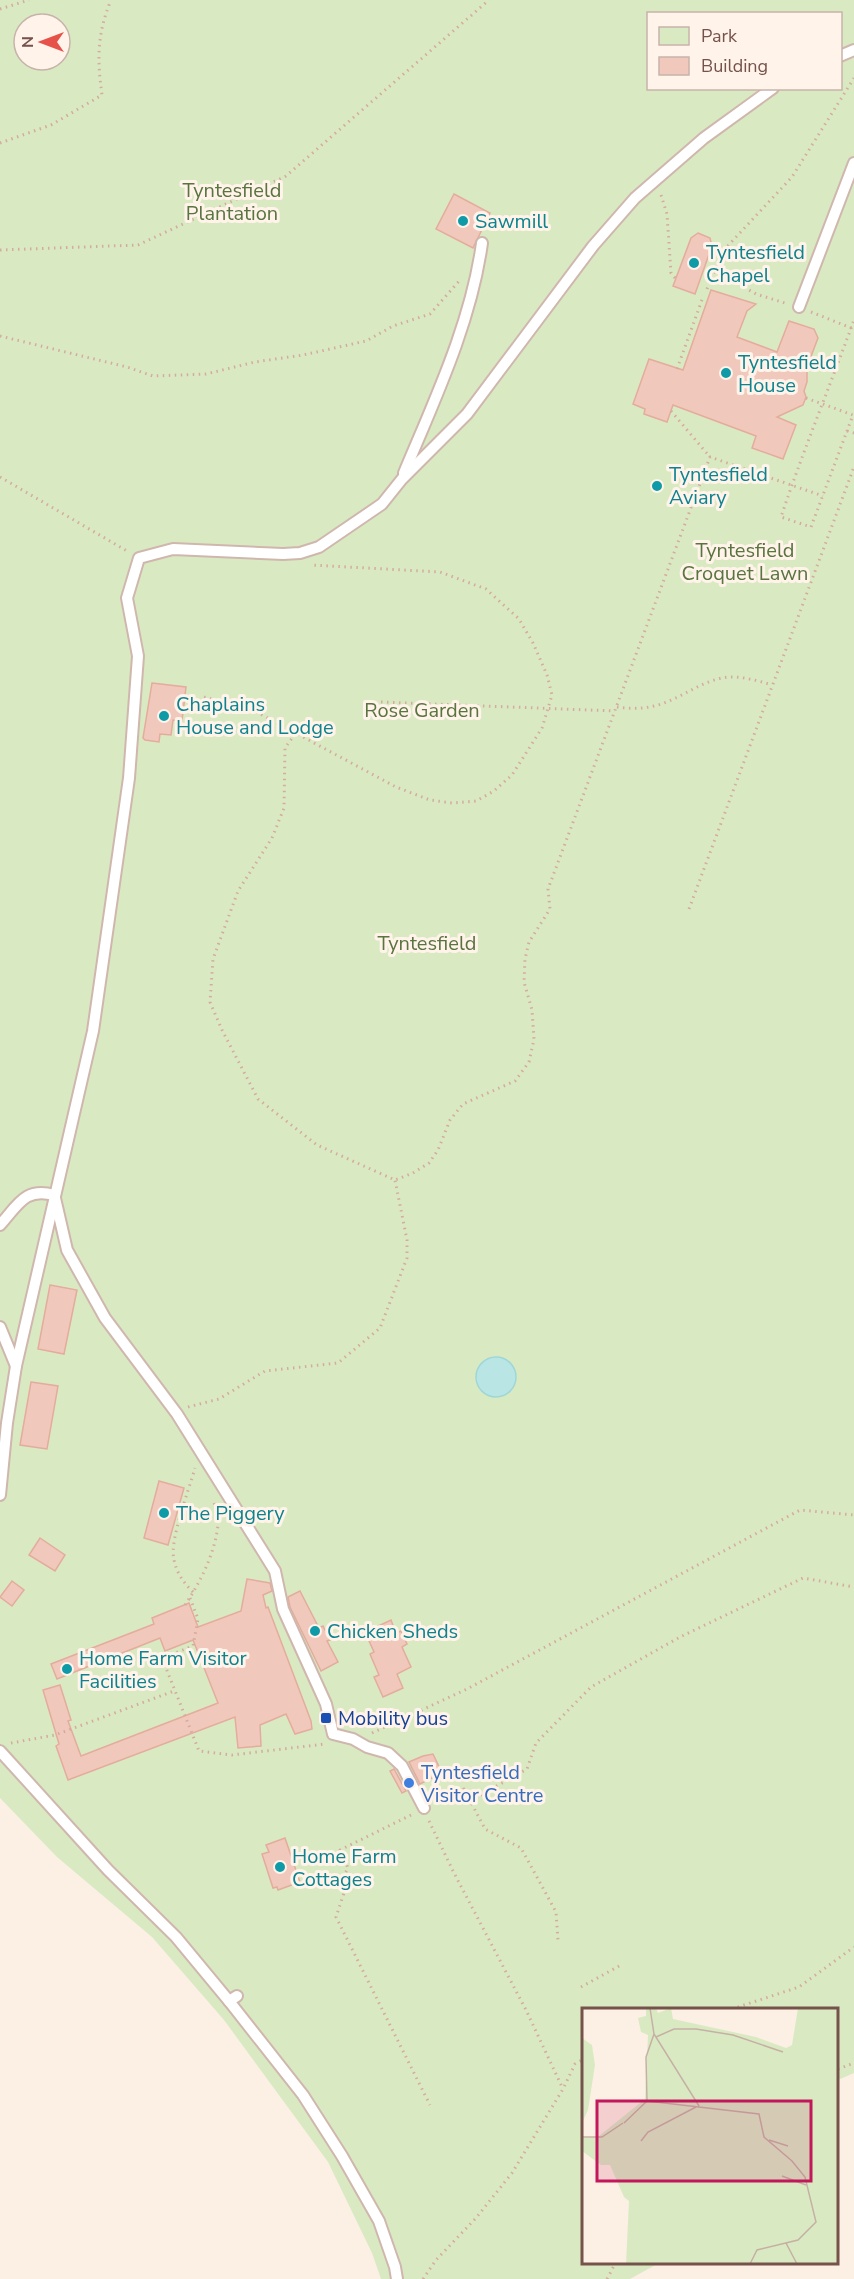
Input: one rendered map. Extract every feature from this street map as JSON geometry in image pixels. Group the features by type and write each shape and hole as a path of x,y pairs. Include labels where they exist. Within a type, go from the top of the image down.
{"lane":[{"path":"0,1495 7,1423 16,1366 93,1031 129,778 138,656 127,598 139,558 173,549 300,553 319,547 381,504 402,479 466,414 593,246 647,186 704,138 770,90"},
{"path":"799,307 854,163"},
{"path":"402,479 468,309 482,243"},
{"path":"0,1225 27,1196 41,1191 54,1195"},
{"path":"54,1195 67,1250 105,1318 177,1414 275,1571 283,1609 326,1704 333,1734 353,1739 367,1747 388,1753 402,1766 424,1808"},
{"path":"0,1327 16,1366"},
{"path":"0,1751 108,1870 176,1937 233,1999 303,2095 342,2156 379,2221 396,2267 397,2279"}],"path":[{"path":"0,9 29,0"},
{"path":"0,142 51,125 102,95 98,68 101,24 111,0"},
{"path":"0,250 138,245 286,176 489,0"},
{"path":"706,289 723,251 792,177 854,78"},
{"path":"647,186 661,194 667,214 671,273 676,279"},
{"path":"713,272 740,278 749,290 756,294 799,307 853,328"},
{"path":"0,336 127,367 153,376 206,374 366,341 393,326 430,314 463,277"},
{"path":"677,369 703,297"},
{"path":"806,398 822,404 853,413 811,527 781,517 822,404 853,328 854,320"},
{"path":"671,411 710,457 823,496"},
{"path":"847,431 854,434"},
{"path":"295,734 285,748 284,808 272,838 238,891 213,958 210,1002 258,1099 317,1145 394,1180 413,1173 429,1163 438,1150 450,1120 463,1104 515,1081 530,1062 534,1039 532,1010 524,982 525,959 529,942 550,909 548,889 710,457"},
{"path":"689,909 854,467"},
{"path":"0,477 139,558"},
{"path":"204,697 252,709 396,787 429,800 464,803 476,801 494,791 512,775 542,728 552,695 547,675 519,619 486,589 440,572 310,565"},
{"path":"381,702 630,709 658,705 707,683 731,677 772,685"},
{"path":"177,1414 183,1408 219,1399 265,1371 338,1363 380,1328 407,1258 407,1240 394,1180"},
{"path":"194,1592 183,1582 173,1559 174,1542 200,1450"},
{"path":"185,1605 194,1592 210,1555 218,1524 212,1491"},
{"path":"353,1739 364,1737 467,1689 800,1510 854,1515"},
{"path":"470,1801 527,1769 536,1743 591,1687 680,1637 803,1578 854,1587"},
{"path":"190,1598 198,1619 193,1646 162,1658 199,1751 232,1755 330,1743"},
{"path":"176,1646 178,1652"},
{"path":"11,1743 55,1735 174,1691"},
{"path":"430,2105 336,1917 344,1893 343,1877 348,1868 340,1850 464,1788 485,1829 521,1848 556,1912 558,1940"},
{"path":"424,1808 434,1834 526,2010 563,2089"},
{"path":"735,2008 799,1987 854,1947"},
{"path":"581,1986 621,1965"},
{"path":"423,2279 436,2260 476,2218 512,2173 563,2089 575,2064 582,2060"},
{"path":"839,2068 854,2063"},
{"path":"607,2279 614,2264"}],"green space":[{"name":"Tyntesfield","path":"0,0 854,0 854,2073 839,2080 839,2008 582,2008 582,2264 657,2264 630,2279 381,2279 372,2253 328,2162 224,2020 152,1937 57,1857 0,1798"}],"water":[{"path":"496,1357 504,1358 510,1363 515,1369 515,1385 510,1391 504,1396 496,1397 488,1396 482,1391 477,1385 476,1377 477,1369 482,1363 488,1358"}],"building":[{"name":"Sawmill","path":"454,194 490,213 473,248 436,229"},
{"name":"Tyntesfield Chapel","path":"698,233 710,238 712,246 695,294 673,286 691,238"},
{"name":"Tyntesfield House","path":"711,290 756,304 747,311 737,337 777,352 789,321 814,329 818,338 807,367 807,382 804,391 806,397 803,405 777,417 796,425 783,459 752,448 756,436 673,405 667,422 644,414 645,409 633,404 649,359 683,370"},
{"name":"Chaplains House and Lodge","path":"152,683 186,687 182,721 173,720 171,735 160,734 159,742 143,738"},
{"path":"50,1285 77,1290 64,1354 38,1349"},
{"path":"31,1382 58,1386 47,1449 20,1445"},
{"name":"The Piggery","path":"159,1481 184,1488 168,1545 144,1538"},
{"path":"40,1538 65,1555 55,1571 29,1555"},
{"path":"247,1579 270,1583 272,1591 263,1595 266,1608 268,1607 312,1729 295,1734 286,1714 260,1725 261,1746 238,1748 235,1717 68,1780 56,1746 59,1744 43,1690 60,1685 71,1720 68,1721 81,1756 218,1703 193,1640 165,1651 160,1638 57,1679 51,1664 154,1624 152,1618 189,1603 198,1627 241,1611"},
{"path":"12,1581 24,1590 12,1606 0,1597"},
{"name":"Chicken Sheds","path":"300,1591 319,1628 323,1626 330,1640 327,1641 338,1662 321,1671 290,1607 288,1597"},
{"path":"391,1620 396,1633 401,1631 407,1644 402,1647 411,1667 397,1674 403,1688 383,1697 374,1677 379,1675 370,1654 374,1652 365,1632"},
{"path":"433,1754 442,1773 420,1784 409,1762"},
{"path":"394,1769 406,1791 402,1793 390,1771"},
{"name":"Home Farm Cottages","path":"285,1838 300,1882 278,1890 277,1887 273,1888 262,1854 269,1852 266,1845"}],"place":[{"name":"Sawmill","path":"463,221"},
{"name":"Tyntesfield Chapel","path":"694,263"},
{"name":"Tyntesfield House","path":"726,373"},
{"name":"Tyntesfield Aviary","path":"657,486"},
{"name":"Chaplains House and Lodge","path":"164,716"},
{"name":"The Piggery","path":"164,1513"},
{"name":"Chicken Sheds","path":"315,1631"},
{"name":"Home Farm Visitor Facilities","path":"67,1669"},
{"name":"Mobility bus","path":"326,1718"},
{"name":"Tyntesfield Visitor Centre","path":"409,1783"},
{"name":"Home Farm Cottages","path":"280,1867"}],"park label":[{"name":"Tyntesfield Plantation","path":"232,202"},
{"name":"Tyntesfield Croquet Lawn","path":"745,562"},
{"name":"Rose Garden","path":"422,710"}]}
